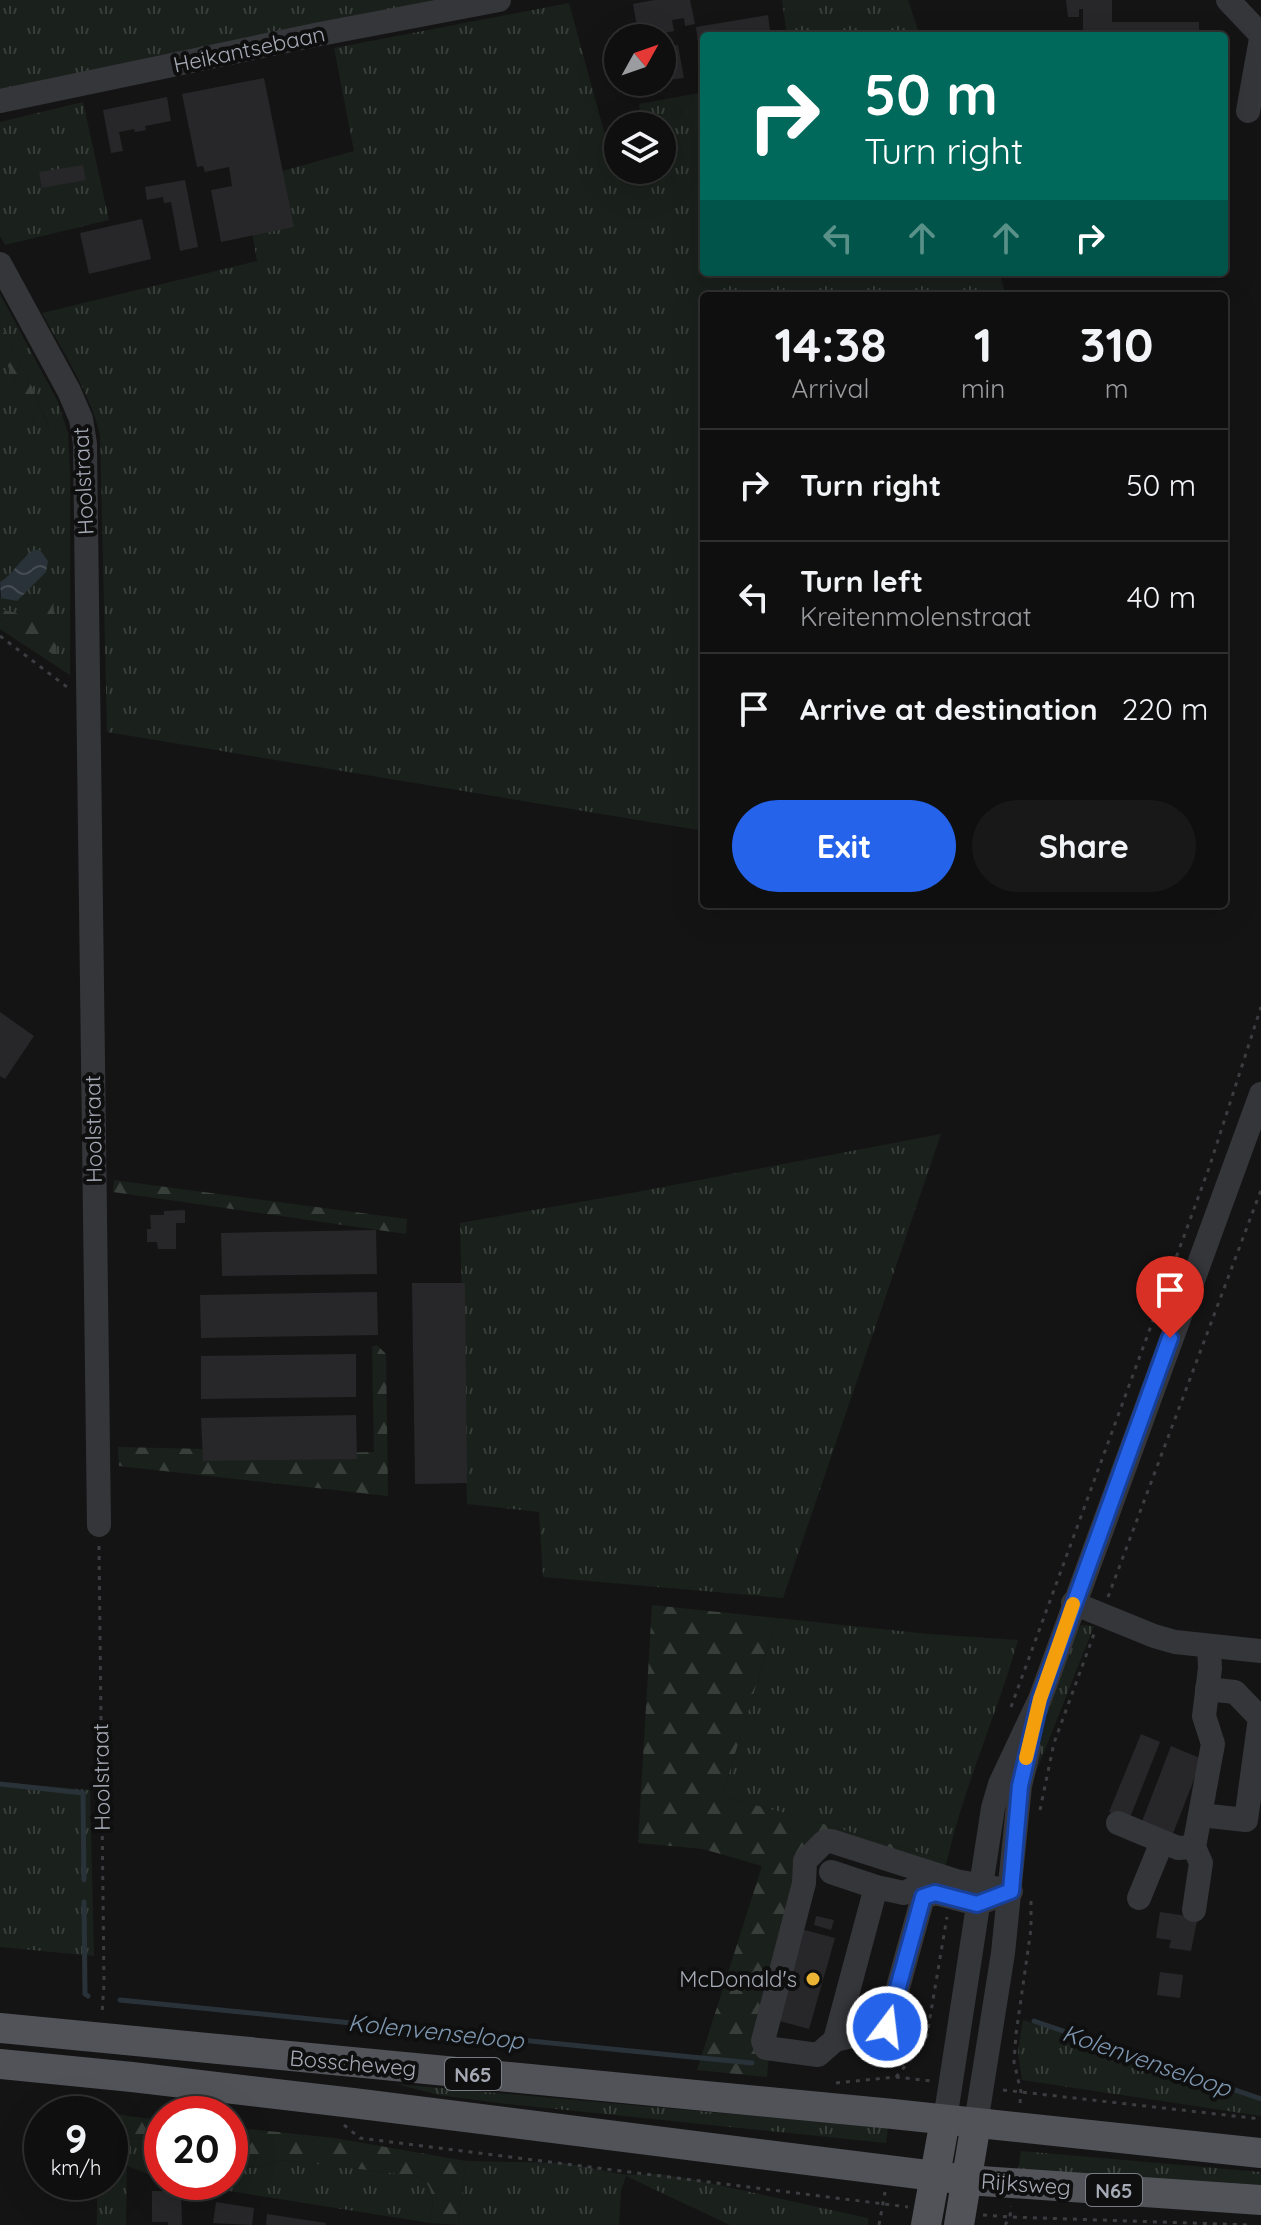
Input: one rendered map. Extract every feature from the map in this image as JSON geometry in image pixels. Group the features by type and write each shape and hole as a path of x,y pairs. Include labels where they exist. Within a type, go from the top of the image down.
{"main road":[{"name":"Bosscheweg","path":"0,2028 945,2120"},
{"name":"Bosscheweg","path":"0,2064 337,2101 934,2176"},
{"name":"N65","path":"945,2120 1261,2153"},
{"path":"926,2225 945,2120"},
{"path":"959,2225 976,2123"},
{"name":"Rijksweg","path":"934,2176 1261,2200"}],"street":[{"name":"Heikantsebaan","path":"0,101 499,0"},
{"path":"1228,0 1261,37 1248,111"},
{"name":"Hoolstraat","path":"0,264 69,391 81,419 85,444 99,1525"},
{"path":"976,2123 1011,1891 1020,1786 1040,1699 1261,1094"},
{"path":"1073,1603 1175,1642 1261,1651"},
{"path":"1194,1910 1201,1863 1194,1847 1213,1744 1204,1716 1209,1646"},
{"path":"1200,1815 1246,1820 1259,1741 1260,1718 1235,1692 1207,1689"},
{"path":"945,2120 993,1808 1000,1784 1040,1699"},
{"path":"1118,1823 1178,1848 1194,1847"},
{"path":"979,1895 956,1881 826,1841 808,1857 804,1865 804,1883 763,2041 766,2048 818,2055 835,2040 887,2027 923,1897 935,1893 979,1895 1011,1891"},
{"path":"1139,1898 1162,1842"},
{"path":"831,1872 904,1893 925,1883 956,1881"},
{"path":"835,2040 876,1887"}],"path":[{"path":"0,636 76,694 87,694"},
{"path":"1007,1718 1209,1168 1261,1007"},
{"name":"Hoolstraat","path":"99,1525 102,2014"},
{"path":"893,2114 896,2077"},
{"path":"1018,2128 1021,2092 1261,2119"},
{"path":"340,2121 360,2138 884,2205"},
{"path":"879,2225 887,2170"},
{"path":"1005,2225 1010,2217 1013,2184"},
{"name":"Rijksweg","path":"1010,2217 1249,2225"}],"green space":[{"path":"0,0 454,0 0,95"},
{"path":"782,0 908,0 919,32 786,32"},
{"path":"569,3 604,132 604,184 676,184 676,112 640,112 639,104 700,93 700,276 1000,276 1005,292 700,292 700,830 107,732 100,434 82,387 42,313 257,261 243,182 354,151 334,48"},
{"path":"83,102 109,220 5,245 0,236 0,122"},
{"path":"0,294 58,402 68,433 70,675 0,629 0,619 56,656 51,586 42,601 31,610 17,613 0,609 0,597 17,601 26,555 0,582 0,350 38,428 49,427 0,323"},
{"path":"0,323 49,428 38,428 0,350"},
{"path":"52,584 57,657 0,619 0,609 25,612 38,605"},
{"path":"941,1134 783,1598 543,1577 539,1512 467,1504 460,1223"},
{"path":"114,1180 407,1219 406,1234 113,1192"},
{"path":"377,1345 386,1354 388,1496 119,1466 118,1447 207,1449 207,1455 374,1452 372,1347"},
{"path":"652,1605 777,1618 722,1796 947,1861 944,1870 821,1837 769,2055 767,2077 697,2070 762,1866 703,1849 638,1843"},
{"path":"777,1618 1018,1640 962,1805 947,1861 722,1796"},
{"path":"1081,1625 1094,1626 1025,1800 1037,1740 1076,1631"},
{"path":"0,1782 90,1790 94,1956 0,1947"},
{"path":"1023,2020 1143,2057 1261,2099 1261,2116 1022,2080 1018,2052"},
{"path":"396,2084 888,2128 886,2143 498,2103 439,2095"},
{"path":"128,2116 144,2118 144,2139 128,2138"},
{"path":"248,2129 334,2138 466,2161 458,2225 430,2223 430,2188 416,2176 282,2160 248,2167"},
{"path":"128,2138 144,2139 144,2172 128,2166"},
{"path":"1021,2151 1261,2172 1261,2189 1018,2171"},
{"path":"282,2160 419,2177 430,2188 430,2223 248,2194 248,2167"},
{"path":"466,2161 564,2163 626,2175 658,2174 691,2179 868,2218 868,2225 730,2225 626,2176 621,2191 619,2225 458,2225"},
{"path":"97,2200 126,2200 126,2225 97,2225"}],"water":[{"path":"34,550 40,550 48,561 46,572 17,601 1,598 0,582"}],"building":[{"path":"654,0 690,0 695,24 685,26 684,18 672,20 673,24 637,24 633,4"},
{"path":"1066,0 1112,0 1112,22 1199,22 1199,32 1083,32 1083,9 1079,9 1079,17 1068,17"},
{"path":"768,15 770,30 700,32 698,42 696,27"},
{"path":"676,45 684,78 676,79"},
{"path":"264,78 294,227 221,242 211,190 232,186 229,167 205,172 203,166 197,167 182,94"},
{"path":"167,97 171,121 145,126 146,130 119,132 123,151 111,153 103,110"},
{"path":"83,165 86,180 42,188 39,172"},
{"path":"185,180 198,247 180,251 171,202 164,203 163,197 147,200 145,187"},
{"path":"142,219 151,259 89,274 80,233"},
{"path":"0,1012 34,1036 5,1079 0,1076"},
{"path":"185,1210 185,1223 176,1223 176,1249 158,1249 157,1242 147,1242 147,1229 151,1229 150,1215"},
{"path":"376,1230 377,1274 222,1276 221,1233"},
{"path":"412,1283 465,1283 467,1483 415,1484"},
{"path":"377,1292 378,1335 201,1338 200,1295"},
{"path":"356,1354 356,1397 201,1399 201,1356"},
{"path":"356,1415 357,1459 203,1461 201,1418"},
{"path":"1141,1734 1160,1742 1129,1820 1109,1812"},
{"path":"1171,1746 1202,1759 1172,1836 1141,1824"},
{"path":"1160,1912 1187,1916 1186,1920 1197,1921 1191,1951 1169,1948 1171,1940 1156,1938"},
{"path":"816,1916 834,1920 831,1930 814,1925"},
{"path":"801,1929 835,1938 809,2029 776,2020"},
{"path":"1160,1972 1183,1975 1180,1998 1157,1995"},
{"path":"152,2200 181,2200 182,2225 152,2222"},
{"path":"216,2202 254,2208 252,2225 213,2223"},
{"path":"267,2214 326,2223 326,2225 266,2225"}],"waterway":[{"name":"Kolenvenseloop","path":"0,1784 83,1793 84,1880"},
{"name":"Kolenvenseloop","path":"84,1902 85,1994 88,1996"},
{"name":"Kolenvenseloop","path":"120,2000 752,2063"},
{"name":"Kolenvenseloop","path":"1034,2021 1261,2099"}],"slow traffic":[{"path":"1026,1758 1040,1699 1073,1604"}],"place":[{"name":"McDonald's","path":"813,1979"}],"route":[{"path":"887,2027 923,1897 935,1893 977,1904 1011,1891 1020,1786 1040,1699 1170,1338"}]}
